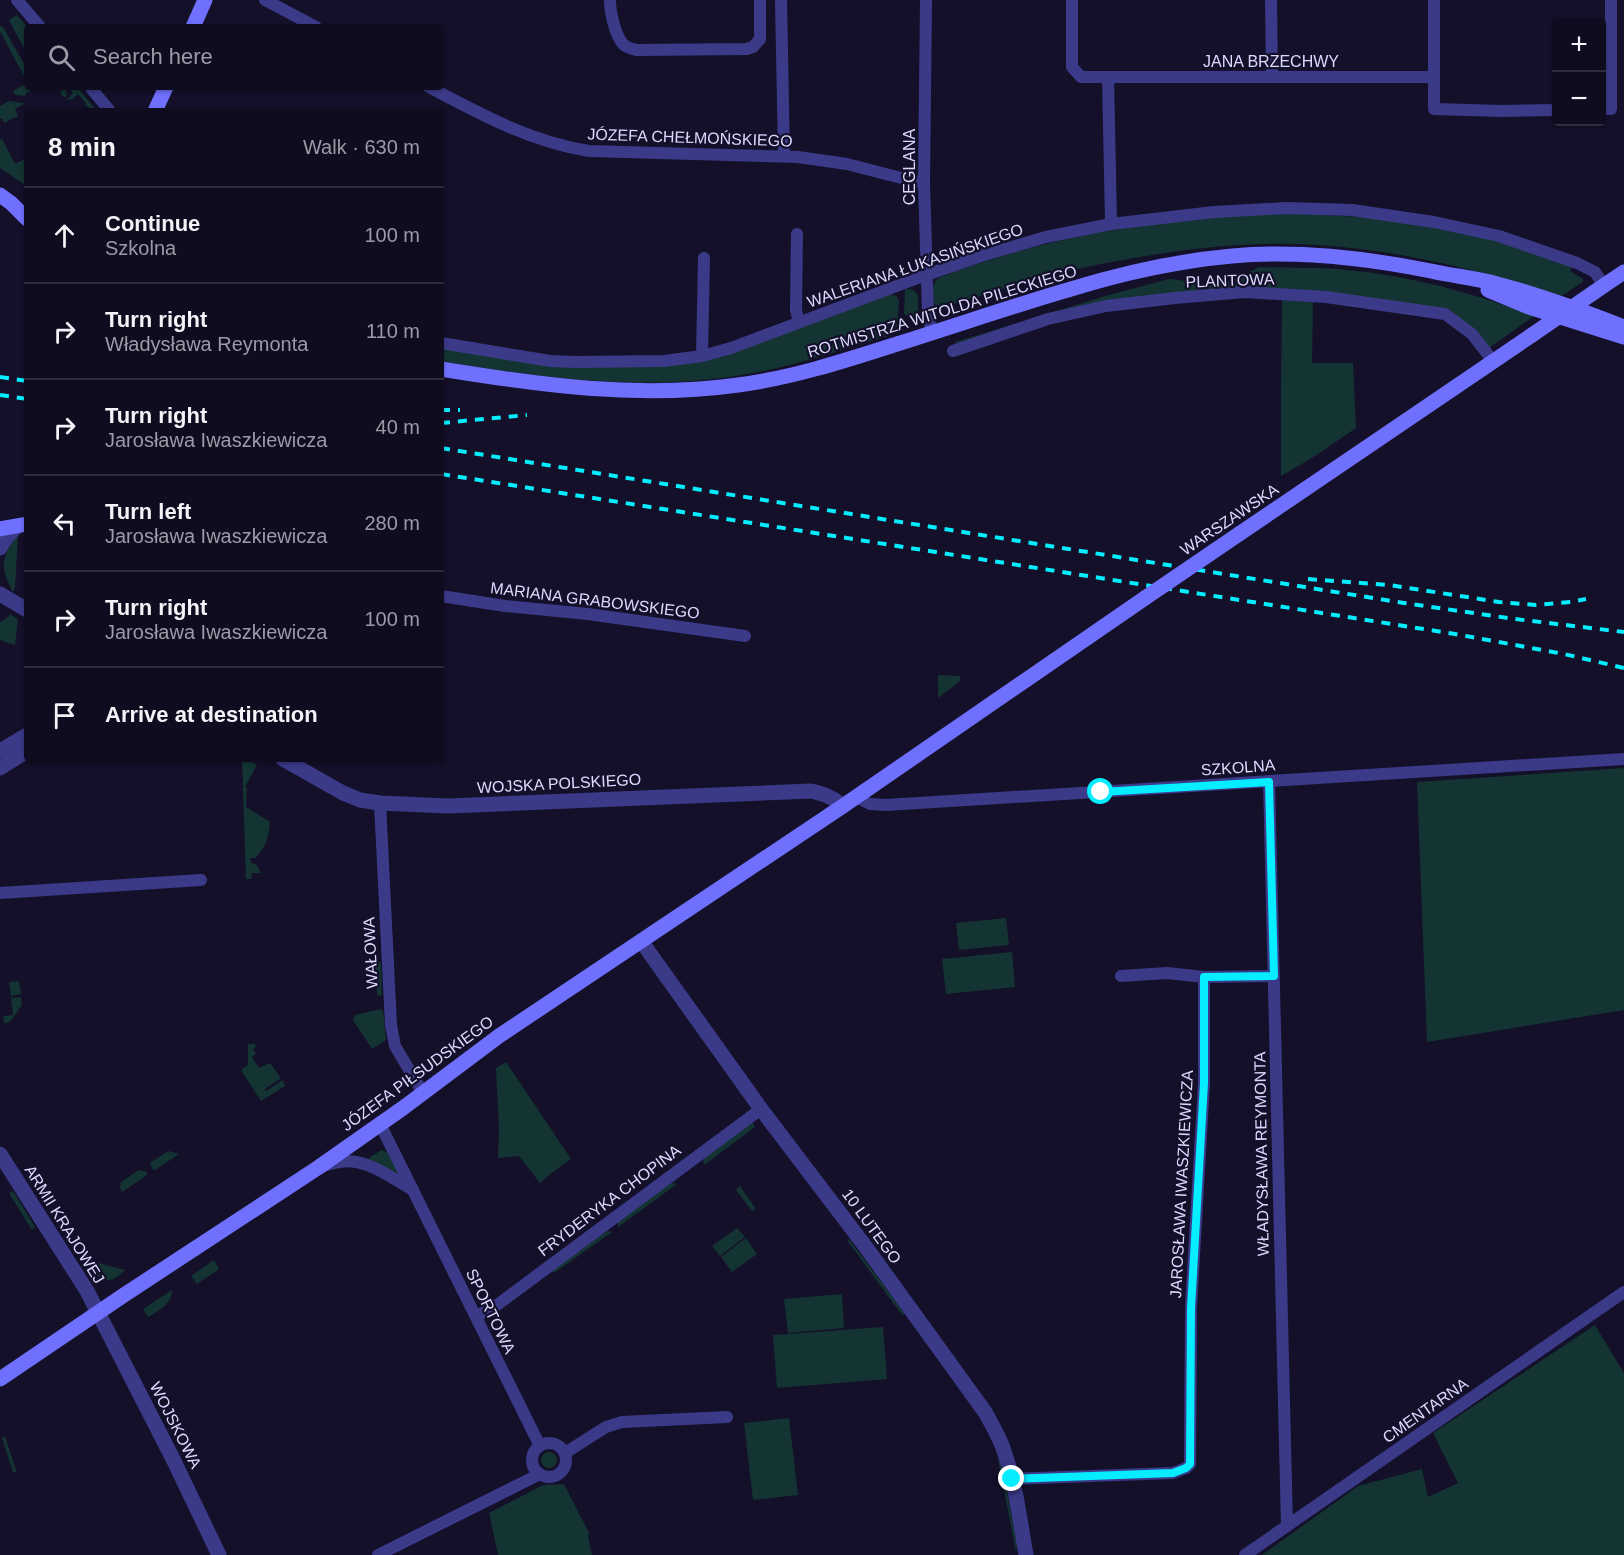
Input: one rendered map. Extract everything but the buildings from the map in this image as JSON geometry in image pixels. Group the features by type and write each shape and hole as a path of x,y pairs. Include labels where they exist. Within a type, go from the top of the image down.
{"main road":[{"path":"194,24 206,0"},
{"path":"156,108 165,90"},
{"path":"0,195 24,216"},
{"name":"ROTMISTRZA WITOLDA PILECKIEGO","path":"444,369 522,382 621,391 705,389 769,381 843,362 1108,278 1199,260 1267,255 1332,256 1386,262 1451,275 1503,286 1574,308 1624,327"},
{"name":"WARSZAWSKA","path":"856,797 1624,272"},
{"name":"ROTMISTRZA WITOLDA PILECKIEGO","path":"1451,275 1529,307 1624,337"},
{"path":"0,529 22,525"},
{"name":"JÓZEFA PIŁSUDSKIEGO","path":"0,1379 319,1167 499,1036 856,797"}],"street":[{"path":"17,0 37,24"},
{"path":"266,0 310,24"},
{"path":"610,0 610,9 621,42 628,48 637,50 747,50 760,39 760,0"},
{"path":"782,0 784,156"},
{"name":"CEGLANA","path":"926,0 924,183 928,314 932,333"},
{"name":"JANA BRZECHWY","path":"1072,0 1072,67 1081,77 1434,77"},
{"path":"1271,0 1272,77"},
{"path":"1434,0 1434,109 1552,110"},
{"path":"1606,109 1611,0"},
{"path":"1610,33 1624,34"},
{"path":"1108,77 1111,224"},
{"path":"92,90 108,108"},
{"name":"JÓZEFA CHEŁMOŃSKIEGO","path":"435,90 478,113 537,138 568,148 588,151 820,159 924,183"},
{"name":"WALERIANA ŁUKASIŃSKIEGO","path":"444,343 563,362 664,361 702,356 731,348 926,275 1046,237 1111,224 1214,212 1286,208 1352,210 1434,222 1499,236 1577,263 1595,272 1599,290"},
{"path":"796,234 796,310 799,322"},
{"path":"702,356 704,258"},
{"name":"PLANTOWA","path":"953,351 1048,319 1106,306 1245,292 1326,297 1445,315 1472,334 1493,361"},
{"path":"0,548 6,538 22,525"},
{"path":"0,582 4,597 24,608"},
{"name":"MARIANA GRABOWSKIEGO","path":"444,596 745,636"},
{"path":"0,751 23,745"},
{"path":"0,768 23,745"},
{"name":"SZKOLNA","path":"856,797 870,804 886,806 1624,759"},
{"name":"WOJSKA POLSKIEGO","path":"288,762 343,793 360,800 380,803 448,806 811,791 825,794 843,806"},
{"name":"WŁADYSŁAWA REYMONTA","path":"1269,782 1287,1526"},
{"name":"WAŁOWA","path":"380,803 390,1025 395,1046 423,1093"},
{"path":"0,893 201,880"},
{"name":"10 LUTEGO","path":"641,941 761,1109 865,1246 985,1412 1005,1452 1026,1555"},
{"path":"1121,976 1167,973 1204,977 1274,976"},
{"name":"JAROSŁAWA IWASZKIEWICZA","path":"1012,1479 1173,1473 1190,1464 1191,1308 1204,1083 1204,977"},
{"name":"FRYDERYKA CHOPINA","path":"476,1316 493,1308 761,1109"},
{"name":"SPORTOWA","path":"380,1124 540,1446"},
{"name":"ARMII KRAJOWEJ","path":"2,1161 87,1291 98,1313"},
{"path":"319,1167 337,1162 357,1162 372,1167 413,1190"},
{"name":"CMENTARNA","path":"1245,1555 1624,1292"},
{"name":"WOJSKOWA","path":"98,1313 219,1555"},
{"path":"565,1453 606,1427 622,1422 727,1417"},
{"path":"554,1443 565,1453 566,1463 560,1473 548,1477 536,1470 532,1460 533,1454 544,1444 554,1443"},
{"path":"378,1555 540,1474"}],"green space":[{"path":"17,15 24,24 24,48 9,20"},
{"path":"0,26 3,27 24,64 24,76 0,31"},
{"path":"24,85 24,90 31,90 25,94 26,96 15,95 13,91"},
{"path":"67,90 65,98 61,94 61,91"},
{"path":"71,90 80,90 94,108 89,108 78,94 67,100 73,93"},
{"path":"9,101 24,104 15,109 18,116 4,123 2,118 0,119 0,106"},
{"path":"2,139 15,164 24,160 24,184 0,168 0,140"},
{"path":"1288,213 1396,219 1496,240 1572,267 1570,271 1583,279 1583,282 1561,296 1471,270 1410,257 1317,245 1261,244 1178,251 1096,265 938,308 932,293 938,278 980,263 1066,239 1199,218"},
{"path":"1259,267 1336,269 1395,276 1465,293 1534,316 1489,348 1453,315 1296,291 1159,295 956,344 955,342 1169,279 1221,283 1236,279"},
{"path":"905,289 914,291 918,297 918,314 909,317 904,314"},
{"path":"892,293 899,301 897,327 890,332 891,335 798,363 760,372 703,380 627,383 516,373 444,361 444,348 680,364"},
{"path":"1282,300 1313,302 1312,363 1353,363 1356,428 1281,476 1281,389"},
{"path":"18,535 13,592 6,576 4,563 8,550"},
{"path":"10,614 18,619 15,645 0,640 0,622"},
{"path":"938,675 960,676 960,681 938,698"},
{"path":"242,762 252,762 257,765 245,787 247,788 246,807 270,822 264,846 255,858 250,858 251,863 258,867 261,873 252,873 251,879 246,879"},
{"path":"1624,768 1624,1010 1427,1042 1417,782"},
{"path":"1006,918 1009,945 959,950 956,923"},
{"path":"1012,952 1015,987 946,994 942,959"},
{"path":"374,962 381,963 382,995 378,996"},
{"path":"19,981 21,994 11,996 9,982"},
{"path":"21,997 22,1005 10,1022 4,1023 3,1016 13,1015 11,998"},
{"path":"381,1009 386,1040 372,1049 353,1020 355,1015"},
{"path":"253,1042 256,1046 253,1049 256,1054 252,1057 259,1068 270,1063 281,1078 265,1089 266,1091 283,1080 285,1086 261,1101 241,1070 248,1065 248,1044 253,1044"},
{"path":"506,1062 571,1159 540,1183 519,1156 498,1158 496,1068"},
{"path":"752,1122 755,1127 704,1165 705,1157"},
{"path":"382,1150 387,1151 398,1174 369,1161 370,1157"},
{"path":"168,1151 179,1154 153,1170 150,1163"},
{"path":"139,1170 147,1172 147,1175 122,1192 121,1182"},
{"path":"670,1182 677,1184 618,1227 618,1221"},
{"path":"740,1186 756,1209 752,1211 736,1190"},
{"path":"13,1191 35,1227 32,1230 9,1193"},
{"path":"737,1228 745,1237 720,1256 712,1246"},
{"path":"607,1231 612,1232 554,1273 552,1271"},
{"path":"746,1238 757,1254 732,1272 721,1257"},
{"path":"849,1239 905,1314 902,1315 847,1240"},
{"path":"214,1260 219,1269 197,1284 191,1276"},
{"path":"87,1261 125,1270 113,1279 104,1280 95,1273"},
{"path":"172,1290 170,1300 148,1317 143,1309"},
{"path":"842,1294 844,1328 788,1333 784,1299"},
{"path":"1595,1325 1624,1373 1624,1555 1262,1555 1358,1486 1422,1469 1428,1497 1458,1483 1433,1433"},
{"path":"883,1327 887,1379 777,1388 773,1335"},
{"path":"789,1418 798,1495 753,1500 744,1423"},
{"path":"5,1436 17,1473 13,1472 2,1438"},
{"path":"549,1452 555,1454 557,1460 555,1466 549,1468 543,1466 541,1460 543,1454"},
{"path":"998,1460 1002,1465 1017,1545 1016,1551"},
{"path":"564,1484 590,1535 588,1535 592,1555 498,1555 489,1513 543,1485"}],"railway":[{"path":"0,377 24,381"},
{"path":"0,395 24,399"},
{"path":"444,410 460,410"},
{"path":"444,423 527,415"},
{"path":"444,448 1404,603 1624,632"},
{"path":"444,474 1455,634 1564,654 1624,668"},
{"path":"1308,579 1389,585 1499,602 1536,605 1586,599"}],"route":[{"path":"1012,1479 1173,1473 1190,1464 1191,1308 1204,1083 1204,977 1274,976 1269,782 1101,792"}]}
